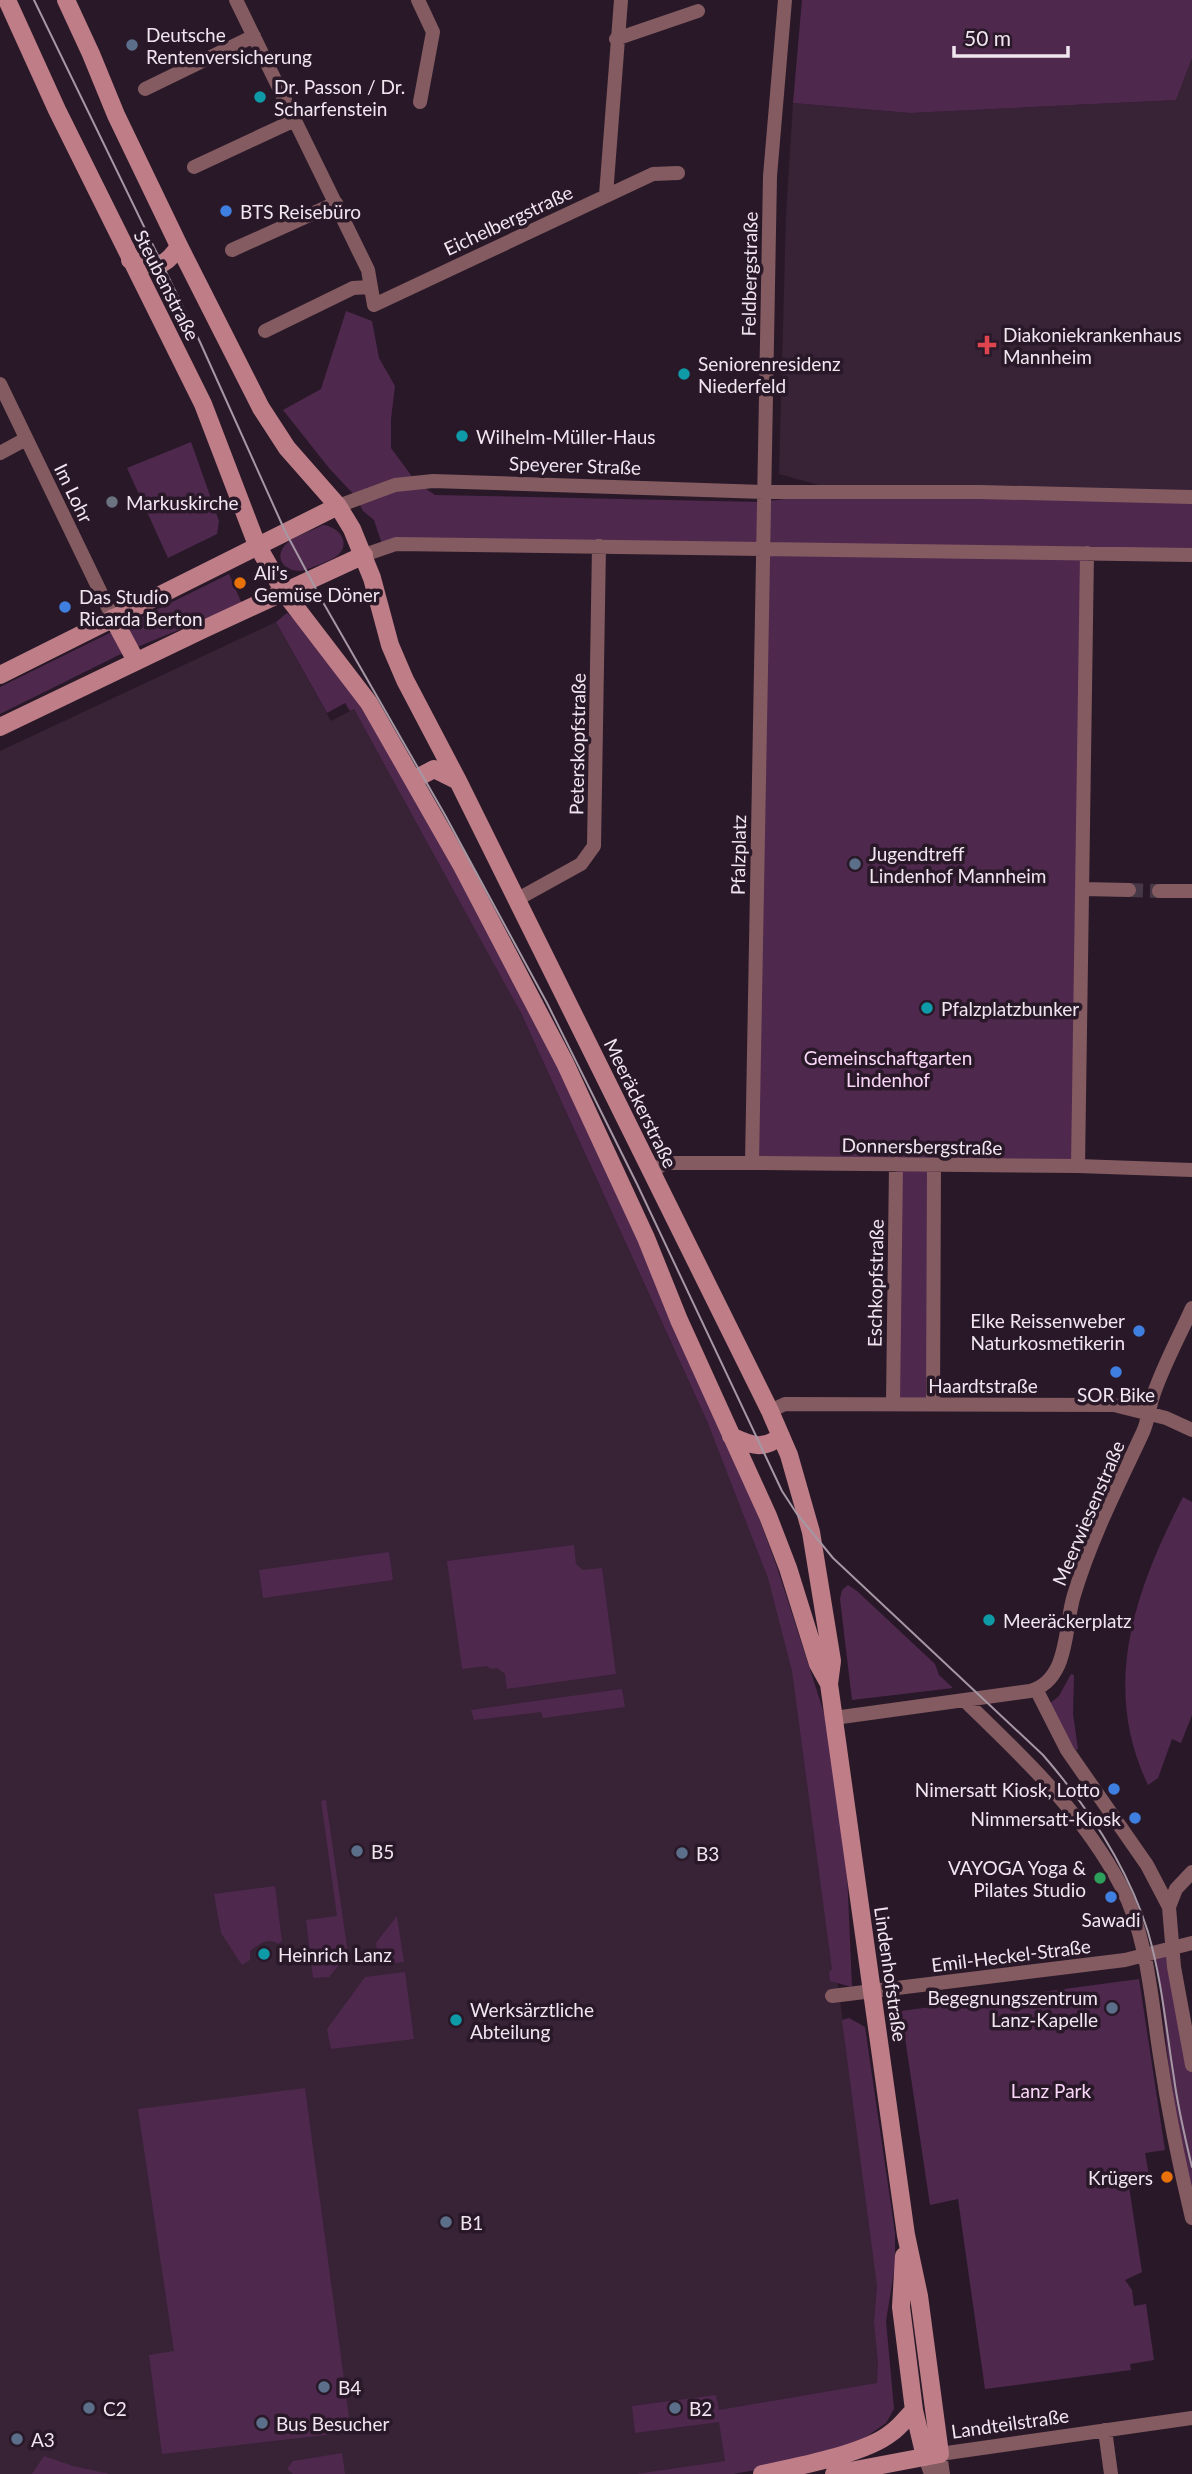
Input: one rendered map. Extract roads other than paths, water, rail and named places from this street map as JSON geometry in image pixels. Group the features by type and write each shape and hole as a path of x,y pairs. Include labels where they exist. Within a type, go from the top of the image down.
{"street":[{"name":"Steubenstraße","path":"7,0 57,110 203,404 257,545 284,592"},
{"name":"Steubenstraße","path":"66,0 116,115 231,353 274,431 338,506 364,555"},
{"path":"236,0 368,270 370,287 353,288 265,331"},
{"path":"418,0 433,32 420,102"},
{"path":"606,195 621,0"},
{"name":"Feldbergstraße","path":"763,548 770,176 785,0"},
{"path":"617,39 698,11"},
{"path":"145,89 254,36"},
{"path":"194,167 295,120"},
{"name":"Eichelbergstraße","path":"370,287 374,305 653,174 678,173"},
{"path":"232,250 336,203"},
{"path":"130,260 152,266 162,265 172,257 179,246"},
{"name":"Im Lohr","path":"0,384 113,618"},
{"path":"0,453 26,439"},
{"name":"Speyerer Straße","path":"0,675 338,506 395,485 433,481 764,492 980,492 1192,497"},
{"path":"0,727 364,555 396,544 1192,555"},
{"name":"Peterskopfstraße","path":"516,900 581,864 594,846 599,546"},
{"name":"Pfalzplatz","path":"752,1163 763,548"},
{"path":"1078,1166 1087,553"},
{"name":"Meeräckerstraße","path":"364,555 397,662 652,1170 781,1436 796,1478 813,1542 832,1661 829,1684 834,1718"},
{"name":"Meeräckerstraße","path":"284,592 369,703 494,925 560,1052 646,1238 679,1320 773,1529 818,1664 829,1684"},
{"path":"113,618 136,661"},
{"path":"413,780 434,769 458,781"},
{"path":"1083,889 1129,890"},
{"path":"1159,891 1192,891"},
{"name":"Donnersbergstraße","path":"652,1170 667,1163 1078,1166 1192,1170"},
{"name":"Eschkopfstraße","path":"893,1403 896,1164"},
{"path":"933,1404 934,1165"},
{"name":"Meerwiesenstraße","path":"1037,1689 1053,1674 1062,1658 1070,1608 1087,1554 1144,1428 1153,1395 1192,1308"},
{"name":"Haardtstraße","path":"770,1411 785,1405 893,1403 1114,1405 1166,1418 1192,1430"},
{"path":"732,1436 761,1447 781,1436"},
{"path":"834,1718 1037,1689 1067,1750 1147,1865 1169,1907 1174,1967 1192,2065"},
{"path":"964,1700 1032,1767 1095,1843 1122,1888 1135,1920 1144,1956 1169,2113 1192,2218"},
{"name":"Lindenhofstraße","path":"834,1718 906,2235 919,2296 932,2462"},
{"path":"1169,1907 1176,1889 1192,1872"},
{"name":"Emil-Heckel-Straße","path":"832,1996 1144,1956 1192,1943"},
{"name":"Lindenhofstraße","path":"906,2235 901,2307 914,2410 932,2462 943,2474"},
{"path":"762,2474 804,2465 879,2441 892,2433 914,2410"},
{"name":"Landteilstraße","path":"834,2474 932,2462 1105,2430 1192,2418"},
{"path":"1105,2430 1111,2474"}],"tunnel":[{"path":"1129,890 1159,891"}],"tram line":[{"path":"34,0 200,342 285,531 547,1003 637,1184 782,1491 833,1558 1043,1755 1090,1816 1117,1860 1139,1907 1153,1950 1192,2167"}],"place":[{"name":"Deutsche Rentenversicherung","path":"132,45"},
{"name":"Dr. Passon / Dr. Scharfenstein","path":"260,97"},
{"name":"BTS Reisebüro","path":"226,211"},
{"name":"Diakoniekrankenhaus Mannheim","path":"987,345"},
{"name":"Seniorenresidenz Niederfeld","path":"684,374"},
{"name":"Wilhelm-Müller-Haus","path":"462,436"},
{"name":"Markuskirche","path":"112,502"},
{"name":"Ali's Gemüse Döner","path":"240,583"},
{"name":"Das Studio Ricarda Berton","path":"65,607"},
{"name":"Jugendtreff Lindenhof Mannheim","path":"855,864"},
{"name":"Pfalzplatzbunker","path":"927,1008"},
{"name":"Elke Reissenweber Naturkosmetikerin","path":"1139,1331"},
{"name":"SOR Bike","path":"1116,1372"},
{"name":"Meeräckerplatz","path":"989,1620"},
{"name":"Nimersatt Kiosk, Lotto","path":"1114,1789"},
{"name":"Nimmersatt-Kiosk","path":"1135,1818"},
{"name":"B5","path":"357,1851"},
{"name":"B3","path":"682,1853"},
{"name":"VAYOGA Yoga & Pilates Studio","path":"1100,1878"},
{"name":"Sawadi","path":"1111,1897"},
{"name":"Heinrich Lanz","path":"264,1954"},
{"name":"Begegnungszentrum Lanz-Kapelle","path":"1112,2008"},
{"name":"Werksärztliche Abteilung","path":"456,2020"},
{"name":"Krügers","path":"1167,2177"},
{"name":"B1","path":"446,2222"},
{"name":"B4","path":"324,2387"},
{"name":"C2","path":"89,2408"},
{"name":"B2","path":"675,2408"},
{"name":"Bus Besucher","path":"262,2423"},
{"name":"A3","path":"17,2439"}],"park label":[{"name":"Gemeinschaftgarten Lindenhof","path":"888,1068"},
{"name":"Lanz Park","path":"1051,2090"}]}
